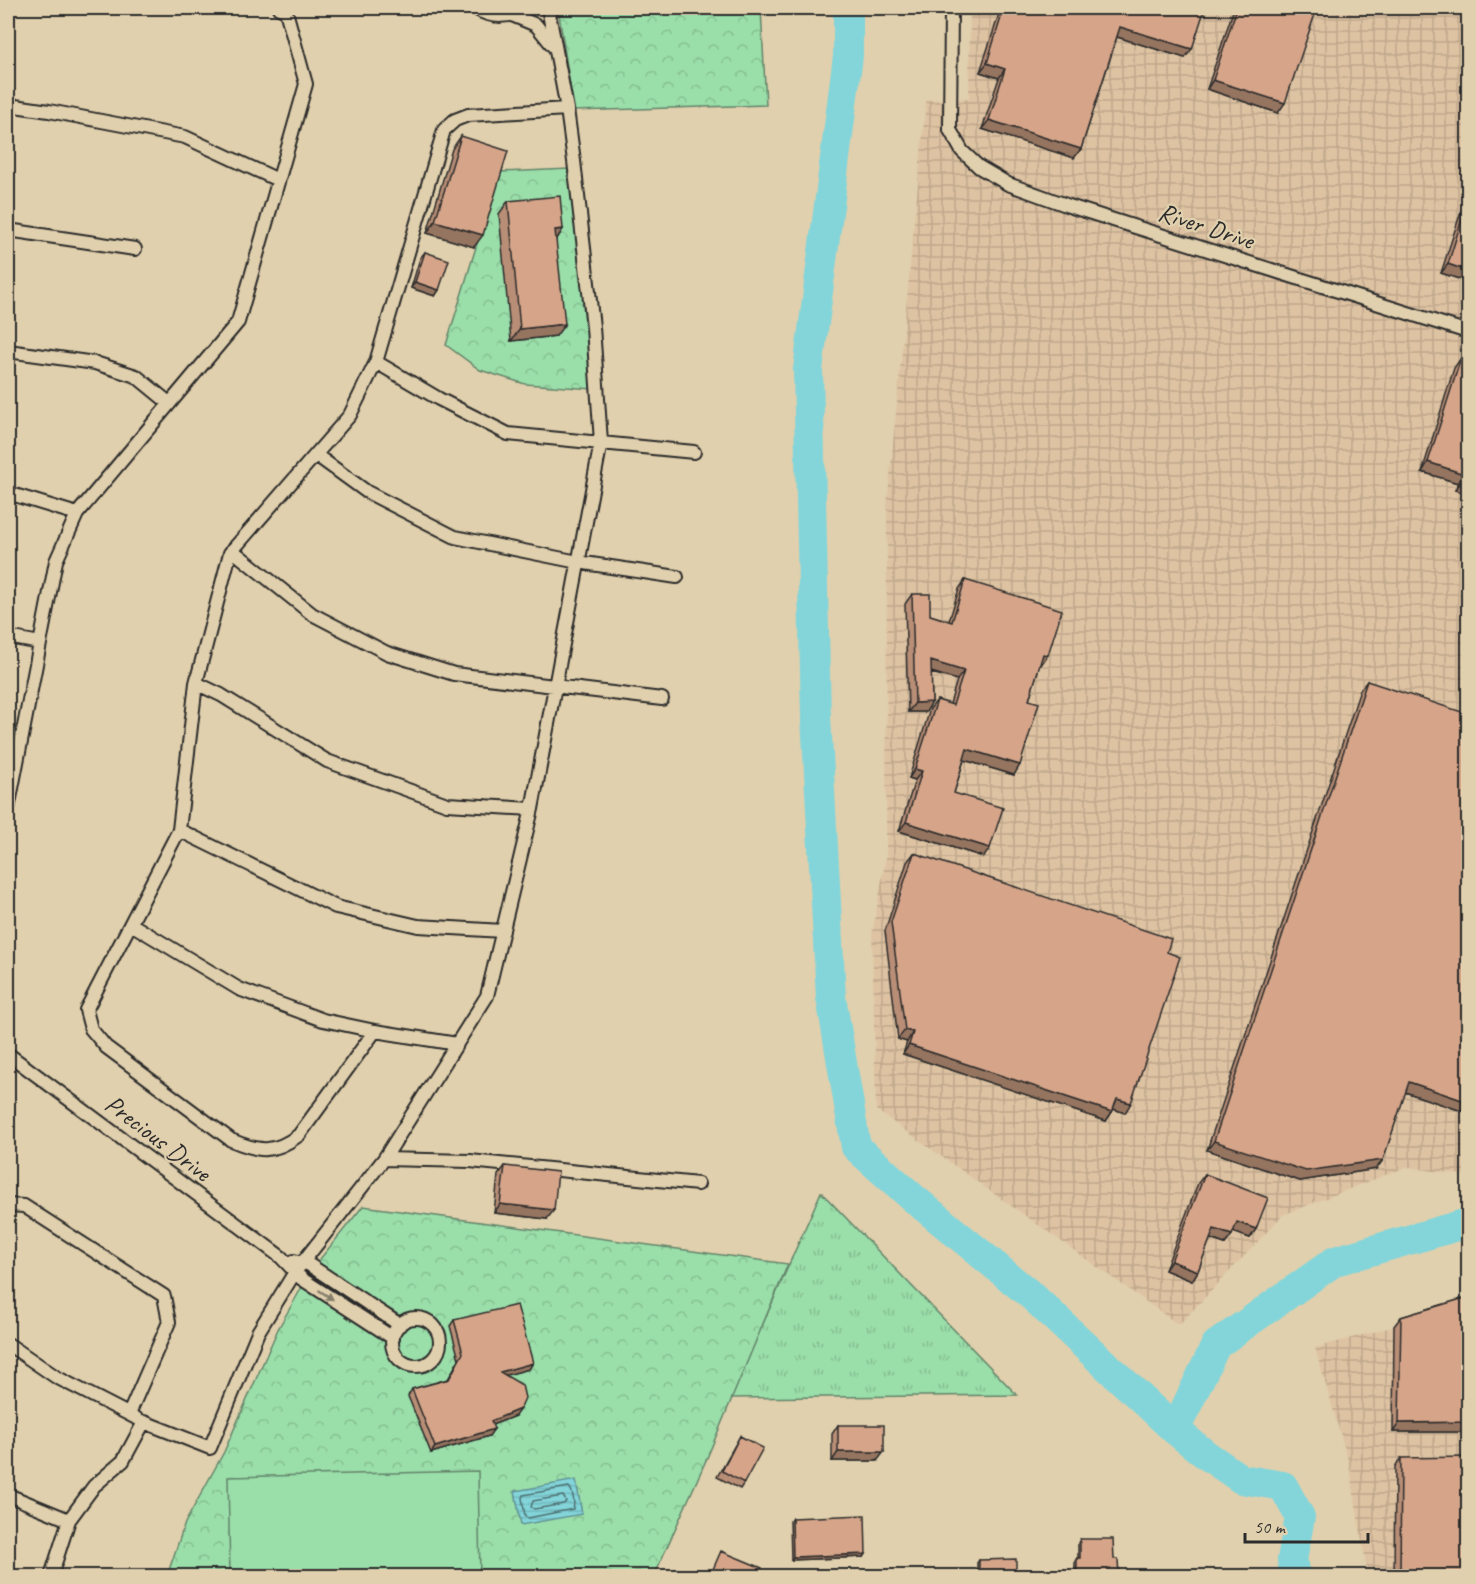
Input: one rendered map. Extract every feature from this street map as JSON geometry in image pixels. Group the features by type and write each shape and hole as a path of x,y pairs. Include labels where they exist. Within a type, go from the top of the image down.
{"street":[{"path":"8,809 56,561 77,514 238,322 306,84 286,11 279,8"},
{"path":"475,8 496,17 512,15 528,8"},
{"path":"8,1344 56,1377 144,1422 210,1448 258,1332 298,1267 384,1159 487,996 532,809 601,442 593,327 567,109 548,8"},
{"name":"River Drive","path":"951,8 950,130 962,151 979,167 1008,184 1069,207 1468,332"},
{"path":"512,15 536,25 556,52"},
{"path":"8,105 185,137 278,180"},
{"path":"375,1031 299,1135 286,1145 269,1150 249,1148 231,1140 106,1047 91,1029 86,1010 179,830 196,683 230,553 350,416 376,362 444,130 454,120 468,115 567,109"},
{"path":"8,230 135,249"},
{"path":"8,351 95,363 136,376 169,403"},
{"path":"376,362 439,399 508,434 694,452"},
{"path":"316,454 367,492 455,537 578,562 677,577"},
{"path":"8,493 77,514"},
{"path":"232,550 312,614 387,653 454,674 662,699"},
{"path":"8,637 40,643"},
{"path":"196,683 221,695 327,761 447,804 532,809"},
{"path":"179,830 336,907 418,927 503,931"},
{"path":"131,924 239,988 323,1020 457,1044"},
{"name":"Precious Drive","path":"8,1054 281,1257 298,1267"},
{"path":"384,1159 470,1161 698,1184"},
{"path":"8,1205 24,1206 164,1296 169,1322 129,1414"},
{"path":"298,1267 308,1264 400,1325"},
{"path":"298,1267 302,1279 393,1338"},
{"path":"411,1318 419,1318 434,1325 441,1340 440,1348 437,1356 425,1365 409,1365 397,1356 393,1349 393,1338 400,1325 411,1318"},
{"path":"51,1576 69,1520 94,1486 123,1461 144,1422"},
{"path":"8,1495 69,1520"}],"shaded area":[{"path":"970,8 1468,8 1468,1176 1406,1167 1283,1215 1179,1325 876,1110 872,934 886,857 887,506 926,100 969,98"},
{"path":"1468,1306 1468,1576 1368,1576 1349,1464 1315,1348"}],"green space":[{"path":"558,8 761,8 766,105 574,111"},
{"path":"570,169 593,389 525,384 480,370 446,345 499,172"},
{"path":"821,1192 1017,1395 730,1398"},
{"path":"363,1206 788,1264 707,1458 654,1576 167,1576 185,1523 224,1452 278,1329 302,1287 384,1341 399,1315 316,1264"},
{"path":"478,1471 480,1576 230,1576 228,1477"}],"water":[{"path":"576,1480 582,1514 521,1525 515,1491"}],"building":[{"path":"1004,8 1205,8 1192,49 1120,27 1081,149 989,120 1005,69 987,63"},
{"path":"1237,8 1317,8 1285,103 1213,80"},
{"path":"461,136 508,151 483,235 435,221"},
{"path":"560,196 563,229 555,230 565,324 520,329 508,201"},
{"path":"1468,200 1468,271 1448,264"},
{"path":"425,252 449,260 439,290 415,282"},
{"path":"1461,358 1468,361 1468,483 1462,481 1464,474 1428,462"},
{"path":"965,580 1062,610 1048,655 1043,654 1029,700 1039,703 1020,765 967,749 954,793 1003,808 990,848 906,822 922,771 915,769 937,700 953,705 964,671 931,661 932,702 915,703 912,594 930,594 930,615 952,622"},
{"path":"1367,681 1468,714 1468,1102 1409,1082 1383,1160 1306,1171 1214,1141"},
{"path":"914,853 1171,939 1167,952 1180,957 1131,1103 1117,1099 1112,1112 909,1045 913,1032 905,1030 891,922"},
{"path":"505,1166 558,1172 554,1210 500,1204"},
{"path":"1205,1174 1268,1198 1256,1229 1237,1222 1232,1235 1214,1229 1198,1271 1171,1261"},
{"path":"1468,1297 1468,1422 1399,1423 1401,1317"},
{"path":"517,1305 533,1363 500,1372 522,1385 525,1398 520,1409 491,1421 494,1429 435,1447 412,1389 449,1379 463,1353 454,1320"},
{"path":"838,1425 884,1425 884,1452 838,1452"},
{"path":"740,1436 763,1448 744,1483 722,1471"},
{"path":"1468,1457 1468,1576 1400,1576 1401,1458"},
{"path":"865,1515 866,1554 793,1557 792,1518"},
{"path":"1080,1539 1113,1539 1114,1559 1118,1559 1119,1576 1077,1576"},
{"path":"721,1551 762,1568 758,1576 710,1576"},
{"path":"1016,1559 1016,1576 979,1576 979,1560"}],"waterway":[{"path":"848,8 848,56 808,370 816,716 831,997 856,1147 912,1197 1033,1297 1175,1430 1205,1454 1241,1479 1283,1486 1300,1517 1292,1560 1295,1576"},
{"path":"1175,1430 1216,1345 1335,1261 1468,1223"}]}
